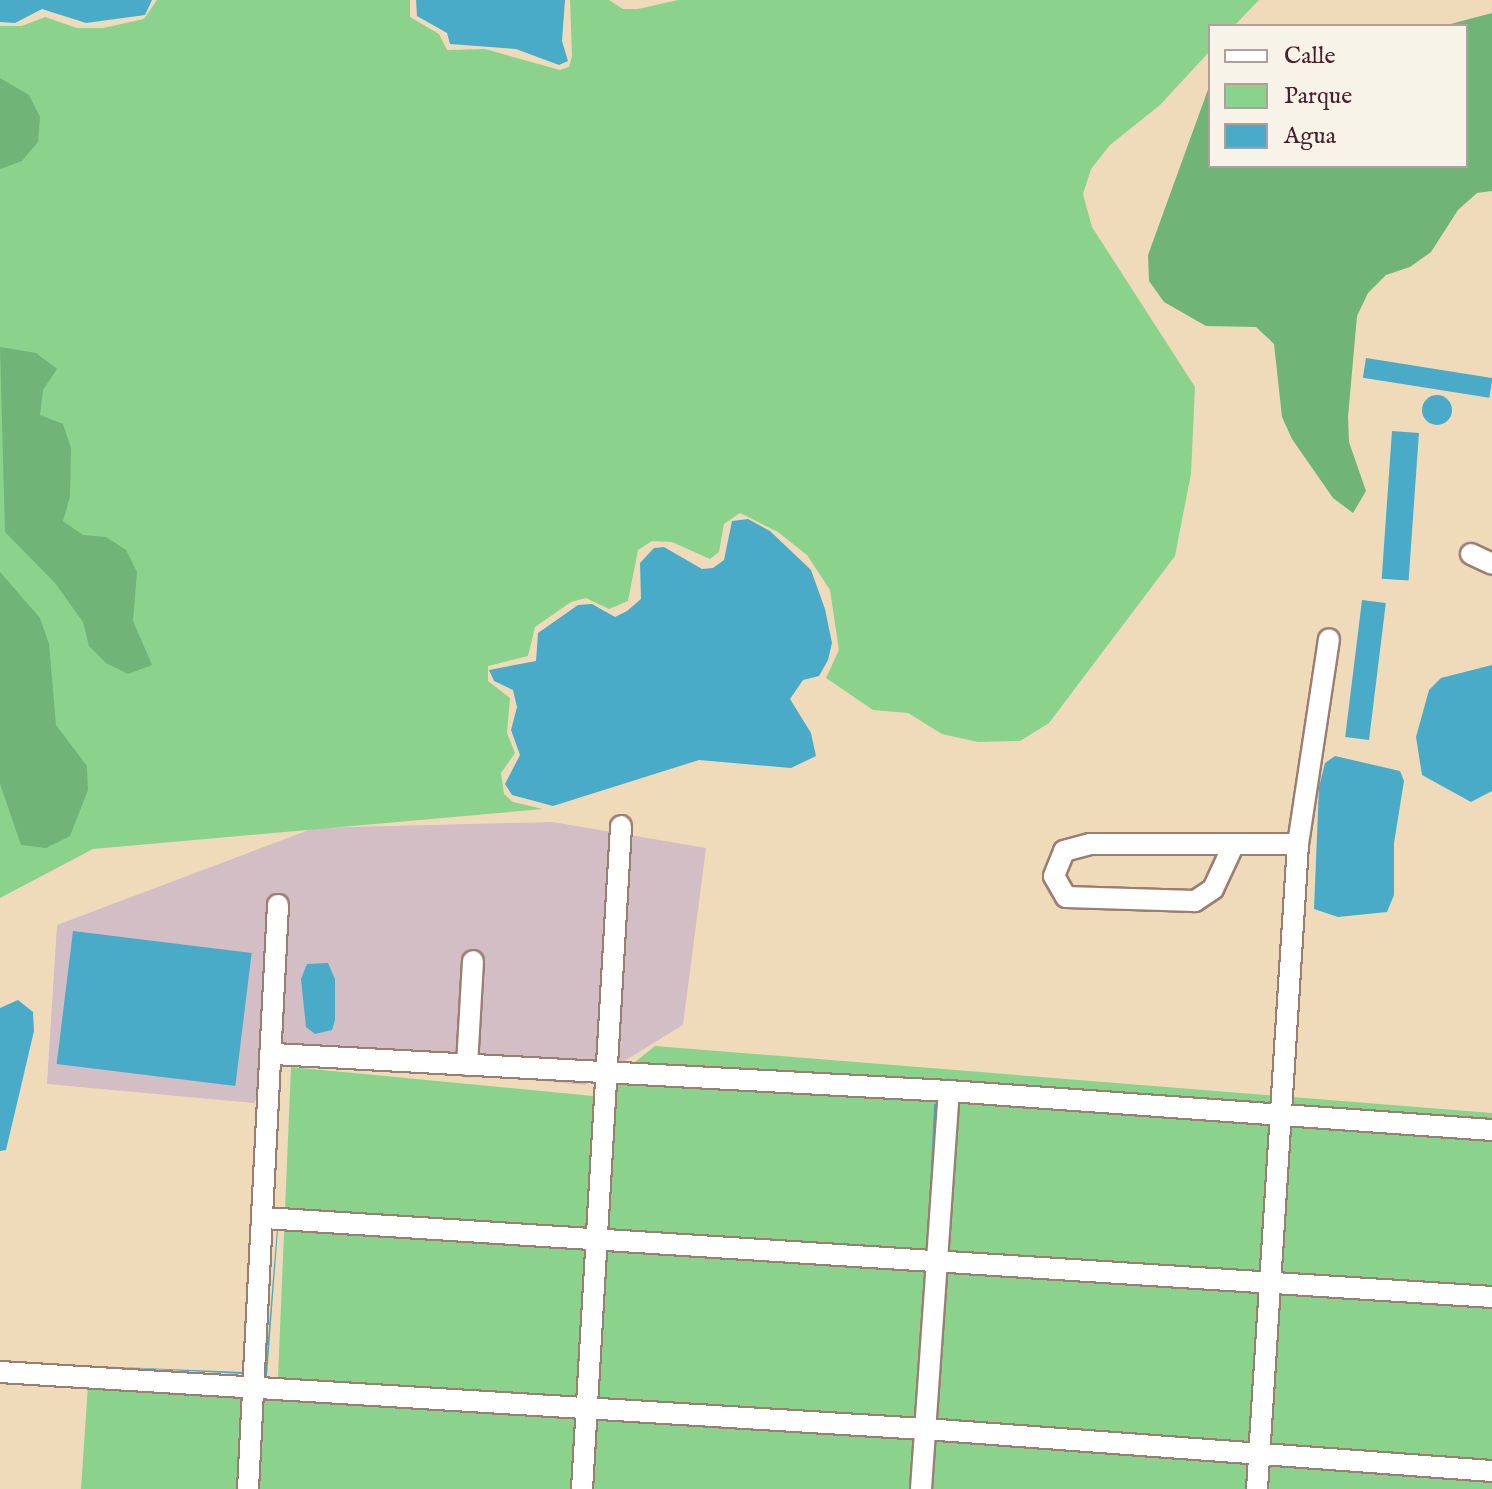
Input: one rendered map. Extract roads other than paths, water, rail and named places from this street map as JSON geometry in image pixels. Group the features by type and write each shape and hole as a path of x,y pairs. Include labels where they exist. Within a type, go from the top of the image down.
{"street":[{"path":"1471,554 1492,564"},
{"path":"1257,1489 1298,844 1329,639"},
{"path":"582,1489 621,826"},
{"path":"1233,846 1213,889 1195,901 1066,897 1054,876 1064,851 1077,846 1298,844"},
{"path":"248,1489 274,1054 278,905"},
{"path":"467,1065 473,961"},
{"path":"274,1054 949,1091 1492,1130"},
{"path":"921,1489 949,1091"},
{"path":"264,1218 1492,1297"},
{"path":"0,1372 925,1429 1492,1471"}],"water":[{"path":"0,0 152,0 145,15 86,23 42,9 15,23 0,22"},
{"path":"416,0 565,0 562,41 568,61 559,65 516,49 450,44 447,33 417,16"},
{"path":"1366,358 1492,378 1489,398 1363,378"},
{"path":"1437,395 1447,400 1452,410 1447,420 1437,425 1427,420 1422,410 1427,400"},
{"path":"1392,431 1419,433 1409,581 1382,579"},
{"path":"748,519 770,531 811,570 825,609 832,643 828,660 819,676 803,680 790,699 811,733 816,756 791,768 699,760 553,806 512,795 505,784 520,755 511,730 517,707 513,690 494,681 489,670 536,661 538,633 578,605 592,604 615,617 627,611 641,599 640,563 654,548 664,547 702,569 713,568 724,560 732,521"},
{"path":"1362,600 1386,603 1369,740 1345,737"},
{"path":"1492,665 1492,791 1471,802 1422,775 1416,737 1429,690 1441,678"},
{"path":"1335,756 1400,771 1404,781 1394,843 1394,895 1387,912 1338,917 1314,909 1319,787 1325,763"},
{"path":"73,931 252,953 235,1086 57,1064"},
{"path":"328,963 335,979 335,1020 332,1030 315,1034 306,1027 301,979 307,964"},
{"path":"18,1000 33,1012 34,1031 6,1150 0,1151 0,1008"},
{"path":"934,1104 937,1104 927,1251"},
{"path":"277,1229 267,1376 265,1376"},
{"path":"95,1366 243,1372 243,1374"}]}
